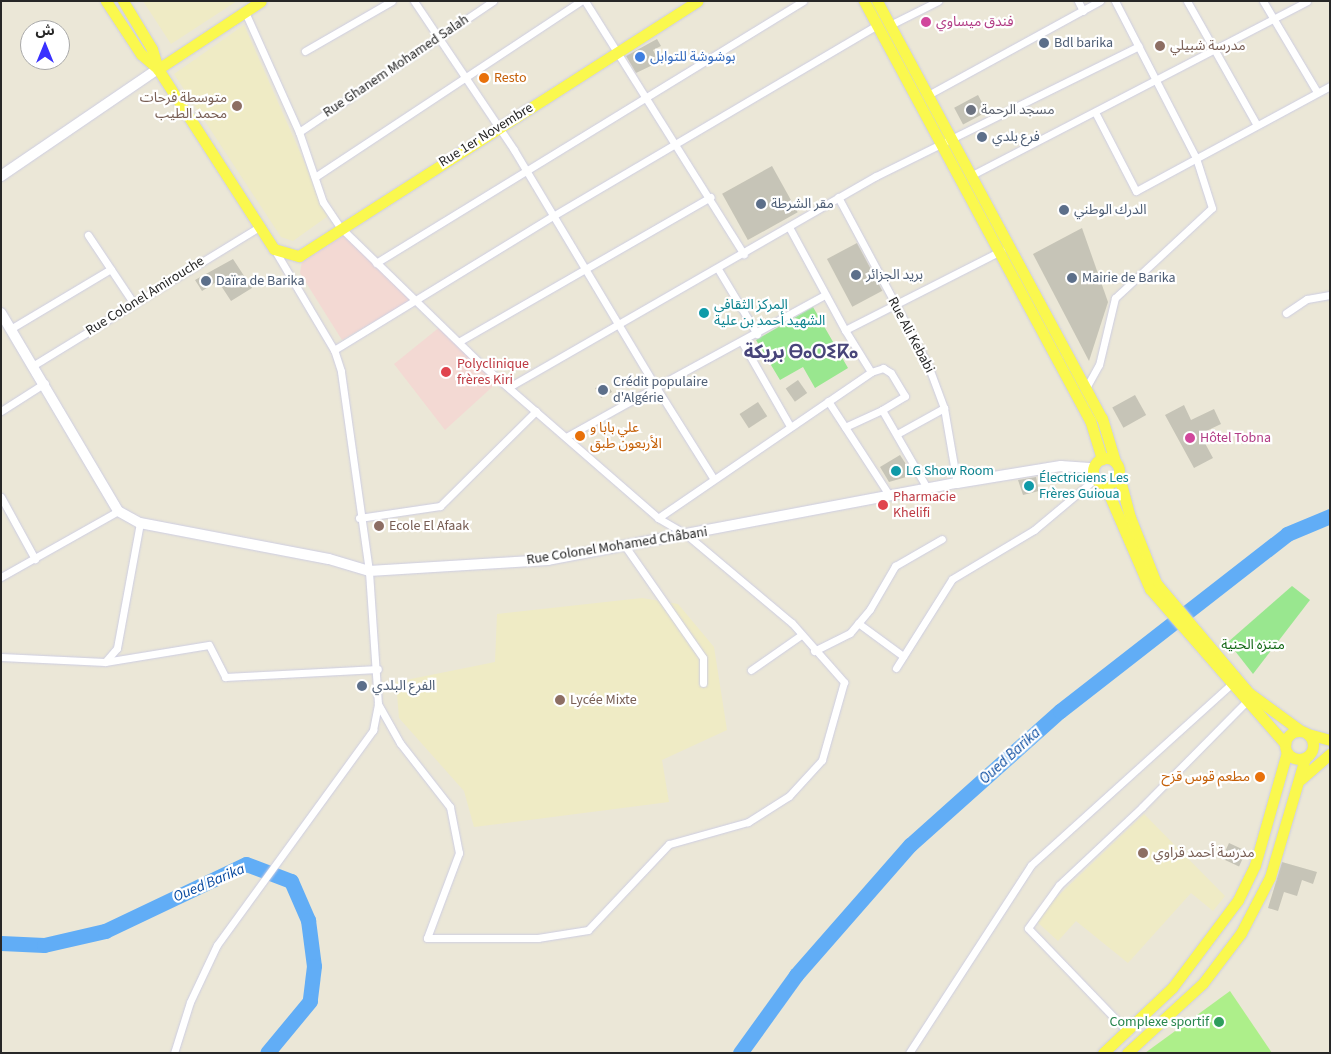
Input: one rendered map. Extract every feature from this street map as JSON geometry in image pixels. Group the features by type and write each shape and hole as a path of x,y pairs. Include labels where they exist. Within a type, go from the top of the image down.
{"main road":[{"path":"106,1 140,54 158,69"},
{"path":"123,1 152,49 158,69 258,228 274,249"},
{"path":"1,176 261,1"},
{"name":"Rue 1er Novembre","path":"274,249 286,255 304,254 340,227 697,1"},
{"path":"864,1 941,145 1005,249 1102,418 1133,526 1153,586"},
{"path":"877,1 972,175 1005,249 1090,420 1102,458 1098,477 1153,586 1218,663 1250,693 1305,732 1330,740"},
{"path":"1,313 45,383 118,511"},
{"path":"1102,458 1115,461"},
{"name":"Rue Colonel Mohamed Châbani","path":"118,511 140,524 329,560 369,571 548,560 927,488 1061,466 1098,477"},
{"path":"1098,477 1119,476"},
{"path":"1218,663 1231,684 1293,758 1305,758"},
{"path":"1103,1053 1128,1032 1199,957 1238,900 1255,865 1292,732 1305,732"},
{"path":"1305,732 1313,749"},
{"path":"1313,749 1330,753"},
{"path":"1127,1053 1203,983 1241,933 1270,877 1305,758 1313,749"},
{"path":"1298,782 1309,768 1330,753"}],"street":[{"path":"305,52 392,1"},
{"name":"Rue Ghanem Mohamed Salah","path":"300,132 493,1"},
{"path":"315,177 580,1"},
{"path":"585,1 646,98 678,144 744,254"},
{"path":"376,263 803,1"},
{"path":"890,24 938,1"},
{"path":"1078,1 1083,11"},
{"path":"928,95 1100,1"},
{"path":"1086,388 1099,365 1115,298 1212,208 1196,158 1114,1"},
{"path":"1187,1 1256,125"},
{"path":"1262,1 1317,92"},
{"path":"972,175 1307,1"},
{"path":"419,3 438,37 526,171 622,325 656,387 713,478"},
{"path":"245,12 300,132 323,202 340,227 509,387 658,518 687,535 792,623 814,651 844,682 822,760 789,796 748,822 669,844 588,930 538,938 427,938 459,853 450,808 400,743 378,704"},
{"path":"334,350 553,216 877,25"},
{"path":"509,387 622,325 838,197 1139,46"},
{"path":"1095,112 1136,191 1330,86"},
{"path":"460,341 587,270 710,197"},
{"name":"Rue Ali Kebabi","path":"838,197 894,305 928,365 944,408 957,483"},
{"path":"789,227 825,295 871,372"},
{"name":"Rue Colonel Amirouche","path":"34,365 258,228"},
{"path":"88,235 134,304"},
{"path":"174,1053 190,1002 217,945 373,730 378,704 378,669 369,571 359,518 341,371 334,350 274,249"},
{"path":"845,330 1005,249"},
{"path":"12,328 111,269"},
{"path":"718,269 757,334"},
{"path":"566,437 757,334 825,295"},
{"path":"1286,313 1306,300 1330,296"},
{"path":"742,342 790,426"},
{"path":"658,518 713,478 871,372 888,370 905,396 882,410 845,427"},
{"path":"1,411 45,383"},
{"path":"828,401 889,495"},
{"path":"897,434 944,408"},
{"path":"882,410 927,488"},
{"path":"359,518 440,506 536,411"},
{"path":"896,668 952,579 1034,530 1098,477"},
{"path":"1,498 35,559"},
{"path":"1,577 118,511"},
{"path":"1,517 9,512"},
{"path":"105,662 117,648 140,524"},
{"path":"814,651 850,633 895,566 942,539"},
{"path":"625,546 703,658 703,683"},
{"path":"858,623 903,656"},
{"path":"751,670 802,635"},
{"path":"1,657 105,662 209,645 224,677 378,669"},
{"path":"909,1053 1030,865 1231,684"},
{"path":"1128,1032 1028,928 1058,885 1246,702"}],"shaded area":[{"path":"143,1 237,1 171,44"},
{"name":"متوسطة فرحات محمد الطيب","path":"244,25 328,216 293,241 281,237 174,74"},
{"path":"342,233 411,300 342,340 300,273 302,261"},
{"name":"Polyclinique frères Kiri","path":"441,326 501,379 445,430 394,364"},
{"name":"Lycée Mixte","path":"642,598 678,604 714,647 727,730 662,760 669,802 474,827 464,791 399,718 396,682 495,662 497,614"},
{"name":"مدرسة أحمد قراوي","path":"1144,814 1225,896 1213,911 1191,893 1128,963 1076,921 1058,941 1034,919"}],"green space":[{"path":"813,307 848,368 815,388 803,367 780,380 756,340"},
{"name":"متنزه الحنية","path":"1292,586 1310,600 1253,674 1228,642"},
{"name":"Complexe sportif","path":"1230,991 1272,1053 1145,1053"}],"building":[{"name":"بوشوشة للتوابل","path":"657,39 661,46 653,50 659,62 636,73 626,56"},
{"name":"مسجد الرحمة","path":"978,95 987,112 963,124 954,108"},
{"name":"مقر الشرطة","path":"772,166 798,212 748,240 722,194"},
{"name":"Mairie de Barika","path":"1082,228 1108,302 1089,361 1033,254"},
{"name":"بريد الجزائر","path":"857,243 882,291 852,307 827,259"},
{"name":"Daïra de Barika","path":"233,259 252,288 231,301 218,281 202,291 195,280"},
{"path":"798,380 807,393 795,402 786,389"},
{"name":"Crédit populaire d'Algérie","path":"607,384 612,392 601,398 595,388"},
{"path":"1135,395 1146,415 1123,428 1112,408"},
{"path":"758,402 767,416 749,428 740,414"},
{"name":"Hôtel Tobna","path":"1184,405 1191,420 1214,409 1221,424 1200,434 1213,458 1194,468 1165,415"},
{"name":"LG Show Room","path":"900,455 913,475 889,482 880,467"},
{"name":"Électriciens Les Frères Guioua","path":"1036,477 1039,491 1023,495 1018,480"},
{"path":"1229,843 1246,851 1239,866 1222,858"},
{"path":"1282,862 1317,872 1313,884 1302,880 1297,896 1284,892 1278,911 1268,908"}],"waterway":[{"name":"Oued Barika","path":"740,1053 796,975 910,845 1060,711 1287,534 1330,516"},
{"name":"Oued Barika","path":"1,943 44,945 105,931 246,864 291,881 308,920 314,966 310,1001 267,1053"}],"place":[{"name":"فندق ميساوي","path":"926,22"},
{"name":"Bdl barika","path":"1044,43"},
{"name":"مدرسة شبيلي","path":"1160,46"},
{"name":"بوشوشة للتوابل","path":"640,57"},
{"name":"Resto","path":"484,78"},
{"name":"متوسطة فرحات محمد الطيب","path":"237,106"},
{"name":"مسجد الرحمة","path":"971,110"},
{"name":"فرع بلدي","path":"982,137"},
{"name":"مقر الشرطة","path":"761,204"},
{"name":"الدرك الوطني","path":"1064,210"},
{"name":"بريد الجزائر","path":"856,275"},
{"name":"Mairie de Barika","path":"1072,278"},
{"name":"Daïra de Barika","path":"206,281"},
{"name":"المركز الثقافي الشهيد أحمد بن علية","path":"704,313"},
{"name":"Polyclinique frères Kiri","path":"446,372"},
{"name":"Crédit populaire d'Algérie","path":"603,390"},
{"name":"علي بابا و الأربعون طبق","path":"580,436"},
{"name":"Hôtel Tobna","path":"1190,438"},
{"name":"LG Show Room","path":"896,471"},
{"name":"Électriciens Les Frères Guioua","path":"1029,486"},
{"name":"Pharmacie Khelifi","path":"883,505"},
{"name":"Ecole El Afaak","path":"379,526"},
{"name":"الفرع البلدي","path":"362,686"},
{"name":"Lycée Mixte","path":"560,700"},
{"name":"مطعم قوس قزح","path":"1260,777"},
{"name":"مدرسة أحمد قراوي","path":"1143,853"},
{"name":"Complexe sportif","path":"1219,1022"}],"district":[{"name":"بريكة ⴱⴰⵔⵉⴽⴰ","path":"801,353"}]}
